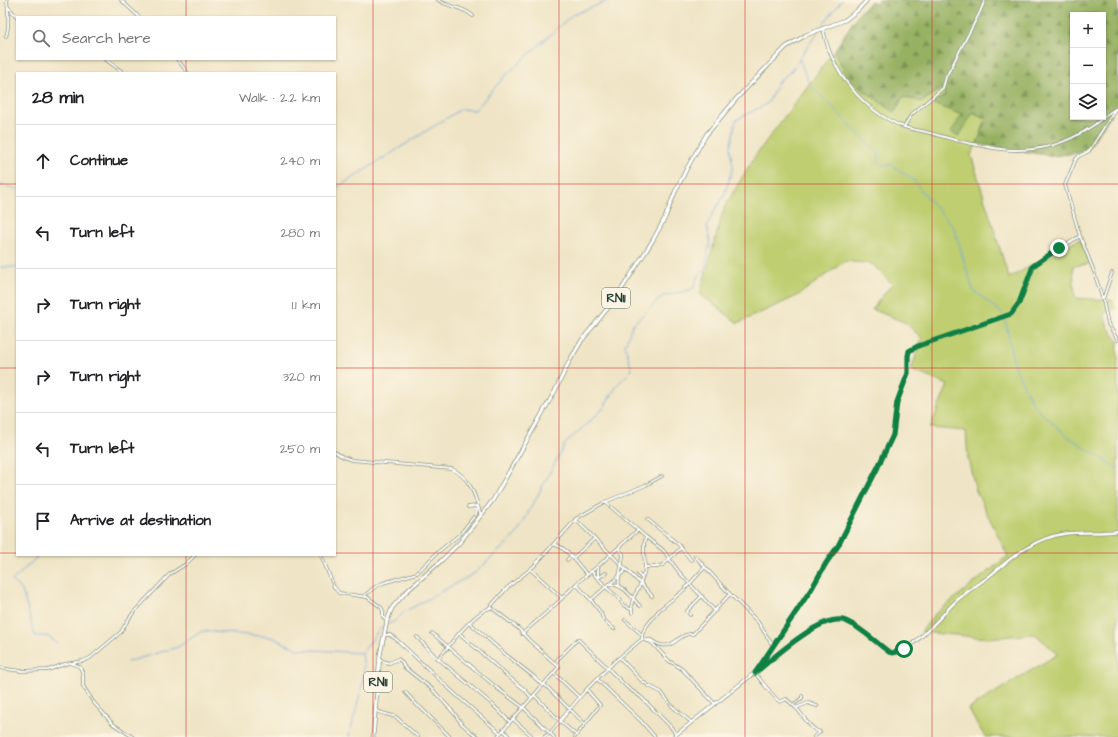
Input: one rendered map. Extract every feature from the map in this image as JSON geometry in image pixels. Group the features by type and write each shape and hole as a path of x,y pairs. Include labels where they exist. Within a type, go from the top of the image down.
{"main road":[{"name":"RN11","path":"374,737 380,660 389,614 400,598 453,550 481,517 503,483 582,340 616,298 653,240 665,218 675,192 687,168 706,135 737,98 786,48 800,38 845,20 858,10 867,0"},
{"path":"673,737 809,631 833,620 845,621 857,627 889,652 893,653 913,644 954,603 1025,548 1048,538 1063,534 1118,531"}],"street":[{"path":"6,36 8,23 7,0"},
{"path":"121,0 138,16"},
{"path":"438,0 446,5 463,9 473,16"},
{"path":"904,127 911,114 943,88 946,78 985,0"},
{"path":"8,6 16,16"},
{"path":"823,28 825,42 841,75 848,84 871,108 889,120 904,127 953,140 1003,150 1026,150 1051,146 1072,138 1093,126 1117,108"},
{"path":"106,60 123,72"},
{"path":"178,60 187,72"},
{"path":"1117,108 1089,151 1079,156 1076,160 1065,184 1080,236 1094,269 1108,324 1118,340"},
{"path":"814,737 820,732 817,732 785,698 778,701 762,684 755,673 812,588 826,563 838,546 878,467 893,435 897,402 908,373 909,351 918,346 1008,316 1014,311 1019,303 1035,264 1080,236"},
{"path":"1103,300 1112,273"},
{"path":"336,453 352,460 452,469 463,476 472,489 481,517"},
{"path":"438,659 459,633 484,610 489,608 507,588 530,569 575,519 605,502 646,485 662,476"},
{"path":"605,502 659,547 679,572 715,611"},
{"path":"364,596 375,587 383,583 417,573 438,552 460,534 476,514 476,506 468,507"},
{"path":"575,519 652,596"},
{"path":"647,519 681,548 691,560"},
{"path":"522,634 587,574 638,530"},
{"path":"591,571 619,598 623,605 632,612 632,598 641,585 642,578 644,576 644,546 646,537"},
{"path":"567,560 594,539"},
{"path":"554,544 560,546 587,574"},
{"path":"618,548 623,554 619,576 619,586"},
{"path":"645,567 657,567 663,565 681,548"},
{"path":"0,668 22,671 48,670 70,663 87,660 115,639 134,612 170,574 186,564 194,556"},
{"path":"321,556 334,587 339,593 364,596 381,607 383,617 387,621"},
{"path":"695,556 758,622 773,646"},
{"path":"598,566 598,578"},
{"path":"544,737 550,733 579,697 642,637 645,628 659,610 684,590 705,567"},
{"path":"591,600 624,572 625,568"},
{"path":"530,569 562,598"},
{"path":"598,578 606,573"},
{"path":"638,574 642,578"},
{"path":"576,584 591,600 601,613 603,619 614,629"},
{"path":"609,584 619,586 626,590 640,606"},
{"path":"648,640 660,645 673,644 686,634 693,634 730,594"},
{"path":"690,615 686,611 702,596"},
{"path":"489,608 495,610 512,623 559,667 497,737"},
{"path":"625,620 642,637 656,646 669,661 682,669 715,704"},
{"path":"470,623 533,676 585,724"},
{"path":"432,633 497,688 524,708 554,737"},
{"path":"459,633 524,689 532,698"},
{"path":"384,635 396,639 455,694 500,733"},
{"path":"417,638 438,659 492,704 510,722"},
{"path":"556,664 557,660 578,639 628,688 646,701 676,735"},
{"path":"620,658 642,681 661,692 672,706 691,722"},
{"path":"380,660 389,663 397,659 402,662 404,667 432,689 461,723 478,737"},
{"path":"70,663 80,667 83,674 83,686 96,706 113,724 133,737"},
{"path":"554,673 579,697"},
{"path":"598,679 655,737"},
{"path":"534,695 576,736 600,705 587,690"},
{"path":"405,692 450,737"},
{"path":"793,705 802,698 802,696"},
{"path":"796,708 808,703 817,706"},
{"path":"376,712 396,717 418,737"},
{"path":"513,719 533,737"},
{"path":"503,730 510,737"}],"green space":[{"path":"878,0 1118,0 1118,104 1086,152 1052,156 977,144 986,119 973,112 959,136 951,132 962,115 931,103 945,96 942,87 922,102 903,97 894,112 848,79 834,51 859,13 871,1 876,3"},
{"path":"834,51 848,79 895,112 903,97 922,102 943,88 945,96 932,103 962,115 952,133 959,136 973,112 986,119 977,144 971,155 1009,278 1080,239 1090,264 1073,266 1075,298 1112,300 1115,309 1104,313 1108,327 1118,341 1118,737 985,737 968,709 1058,654 1035,634 988,638 921,632 935,614 1008,556 976,491 968,459 966,431 930,428 948,385 911,370 922,338 906,323 872,309 892,284 872,264 845,261 797,296 738,323 700,294 724,208 755,156"}],"waterway":[{"path":"336,188 461,109 475,110 505,76 572,15 611,0"},
{"path":"821,27 842,0"},
{"path":"387,624 394,622 404,612 475,573 517,534 565,444 603,409 618,384 632,370 625,345 632,325 663,296 690,290 694,287 697,278 705,269 710,242 707,226 714,211 724,196 733,166 730,149 736,120 768,103 778,82 791,71 817,33"},
{"path":"799,59 810,85 879,153 878,162 882,165 892,165 914,180 919,188 954,228 973,290 1004,315"},
{"path":"0,185 16,189"},
{"path":"0,267 16,267"},
{"path":"1005,318 1014,366 1034,406 1067,436 1118,469"},
{"path":"38,556 12,581 22,590 35,636 47,636 57,643"},
{"path":"127,662 178,647 202,631 271,637 298,649 362,653 383,625"},
{"path":"349,737 362,686 364,669 362,654"}],"route":[{"path":"904,649 893,653 889,652 857,627 845,621 833,620 825,622 809,631 755,673 812,588 826,563 838,546 861,503 893,435 897,402 908,373 909,351 918,346 1011,314 1019,303 1033,266 1059,248"}]}
